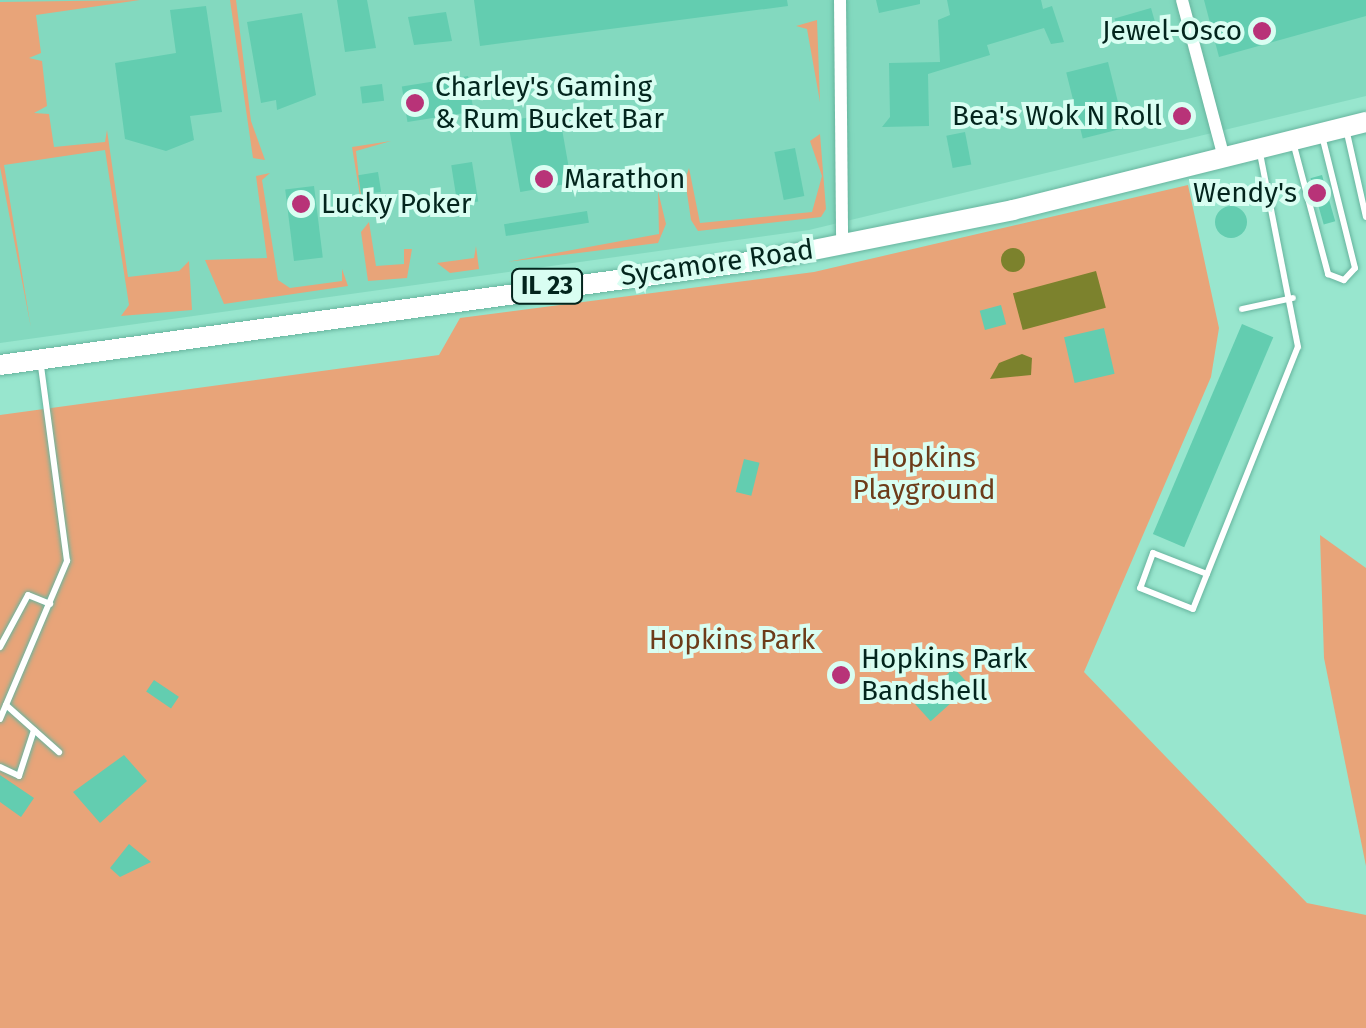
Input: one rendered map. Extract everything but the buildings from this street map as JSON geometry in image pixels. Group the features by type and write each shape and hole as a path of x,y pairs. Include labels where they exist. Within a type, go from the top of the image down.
{"main road":[{"name":"Sycamore Road","path":"0,366 842,244 1092,191 1356,124"}],"street":[{"path":"840,0 842,244"},
{"path":"1182,0 1224,158"}],"lane":[{"path":"1356,124 1366,217"},
{"path":"1293,140 1328,274 1344,280 1355,268 1321,133"},
{"path":"1206,574 1153,554 1140,588 1193,610 1298,347 1293,298 1259,149"},
{"path":"1242,309 1293,298"},
{"path":"0,719 68,561 40,360"},
{"path":"0,647 28,594 50,604"},
{"path":"6,704 59,752"},
{"path":"0,767 19,776 34,730"}],"shaded area":[{"path":"0,0 1366,0 1366,96 809,230 0,343"},
{"path":"1008,248 1018,248 1025,260 1018,272 1008,272 1001,265 1001,255"},
{"path":"1096,271 1106,308 1023,330 1013,293"},
{"path":"1022,354 1032,358 1031,375 990,379 999,363"}],"green space":[{"path":"140,0 36,15 41,53 29,58 42,61 47,106 34,113 49,114 54,147 105,142 107,130 128,277 179,271 189,261 192,310 121,316 129,305 105,150 4,165 31,328 0,167 0,2"},
{"path":"230,0 236,0 251,121 265,160 253,158"},
{"path":"817,20 820,102 807,29 796,26"},
{"path":"820,134 826,209 821,217 698,231 691,220 685,180 689,168 700,223 812,212 822,176 810,141"},
{"path":"391,141 356,151 363,214 352,147"},
{"path":"270,173 262,180 278,280 290,288 342,281 342,269 348,286 224,304 205,260 267,258 256,176"},
{"name":"Hopkins Park","path":"1188,185 1219,328 1211,377 1084,672 1307,903 1366,915 1366,1028 0,1028 0,415 439,355 460,318 814,272"},
{"path":"658,191 666,224 658,243 507,262 659,234"},
{"path":"369,222 376,266 404,264 404,249 412,249 407,278 368,281 361,232"},
{"path":"476,246 479,269 450,273 437,263 474,258"},
{"path":"1320,535 1366,568 1366,866 1324,658"}],"place":[{"name":"Jewel-Osco","path":"1262,31"},
{"name":"Charley's Gaming & Rum Bucket Bar","path":"415,103"},
{"name":"Bea's Wok N Roll","path":"1182,116"},
{"name":"Marathon","path":"544,179"},
{"name":"Wendy's","path":"1317,193"},
{"name":"Lucky Poker","path":"301,204"},
{"name":"Hopkins Park Bandshell","path":"841,675"}],"park label":[{"name":"Hopkins Playground","path":"924,474"}]}
